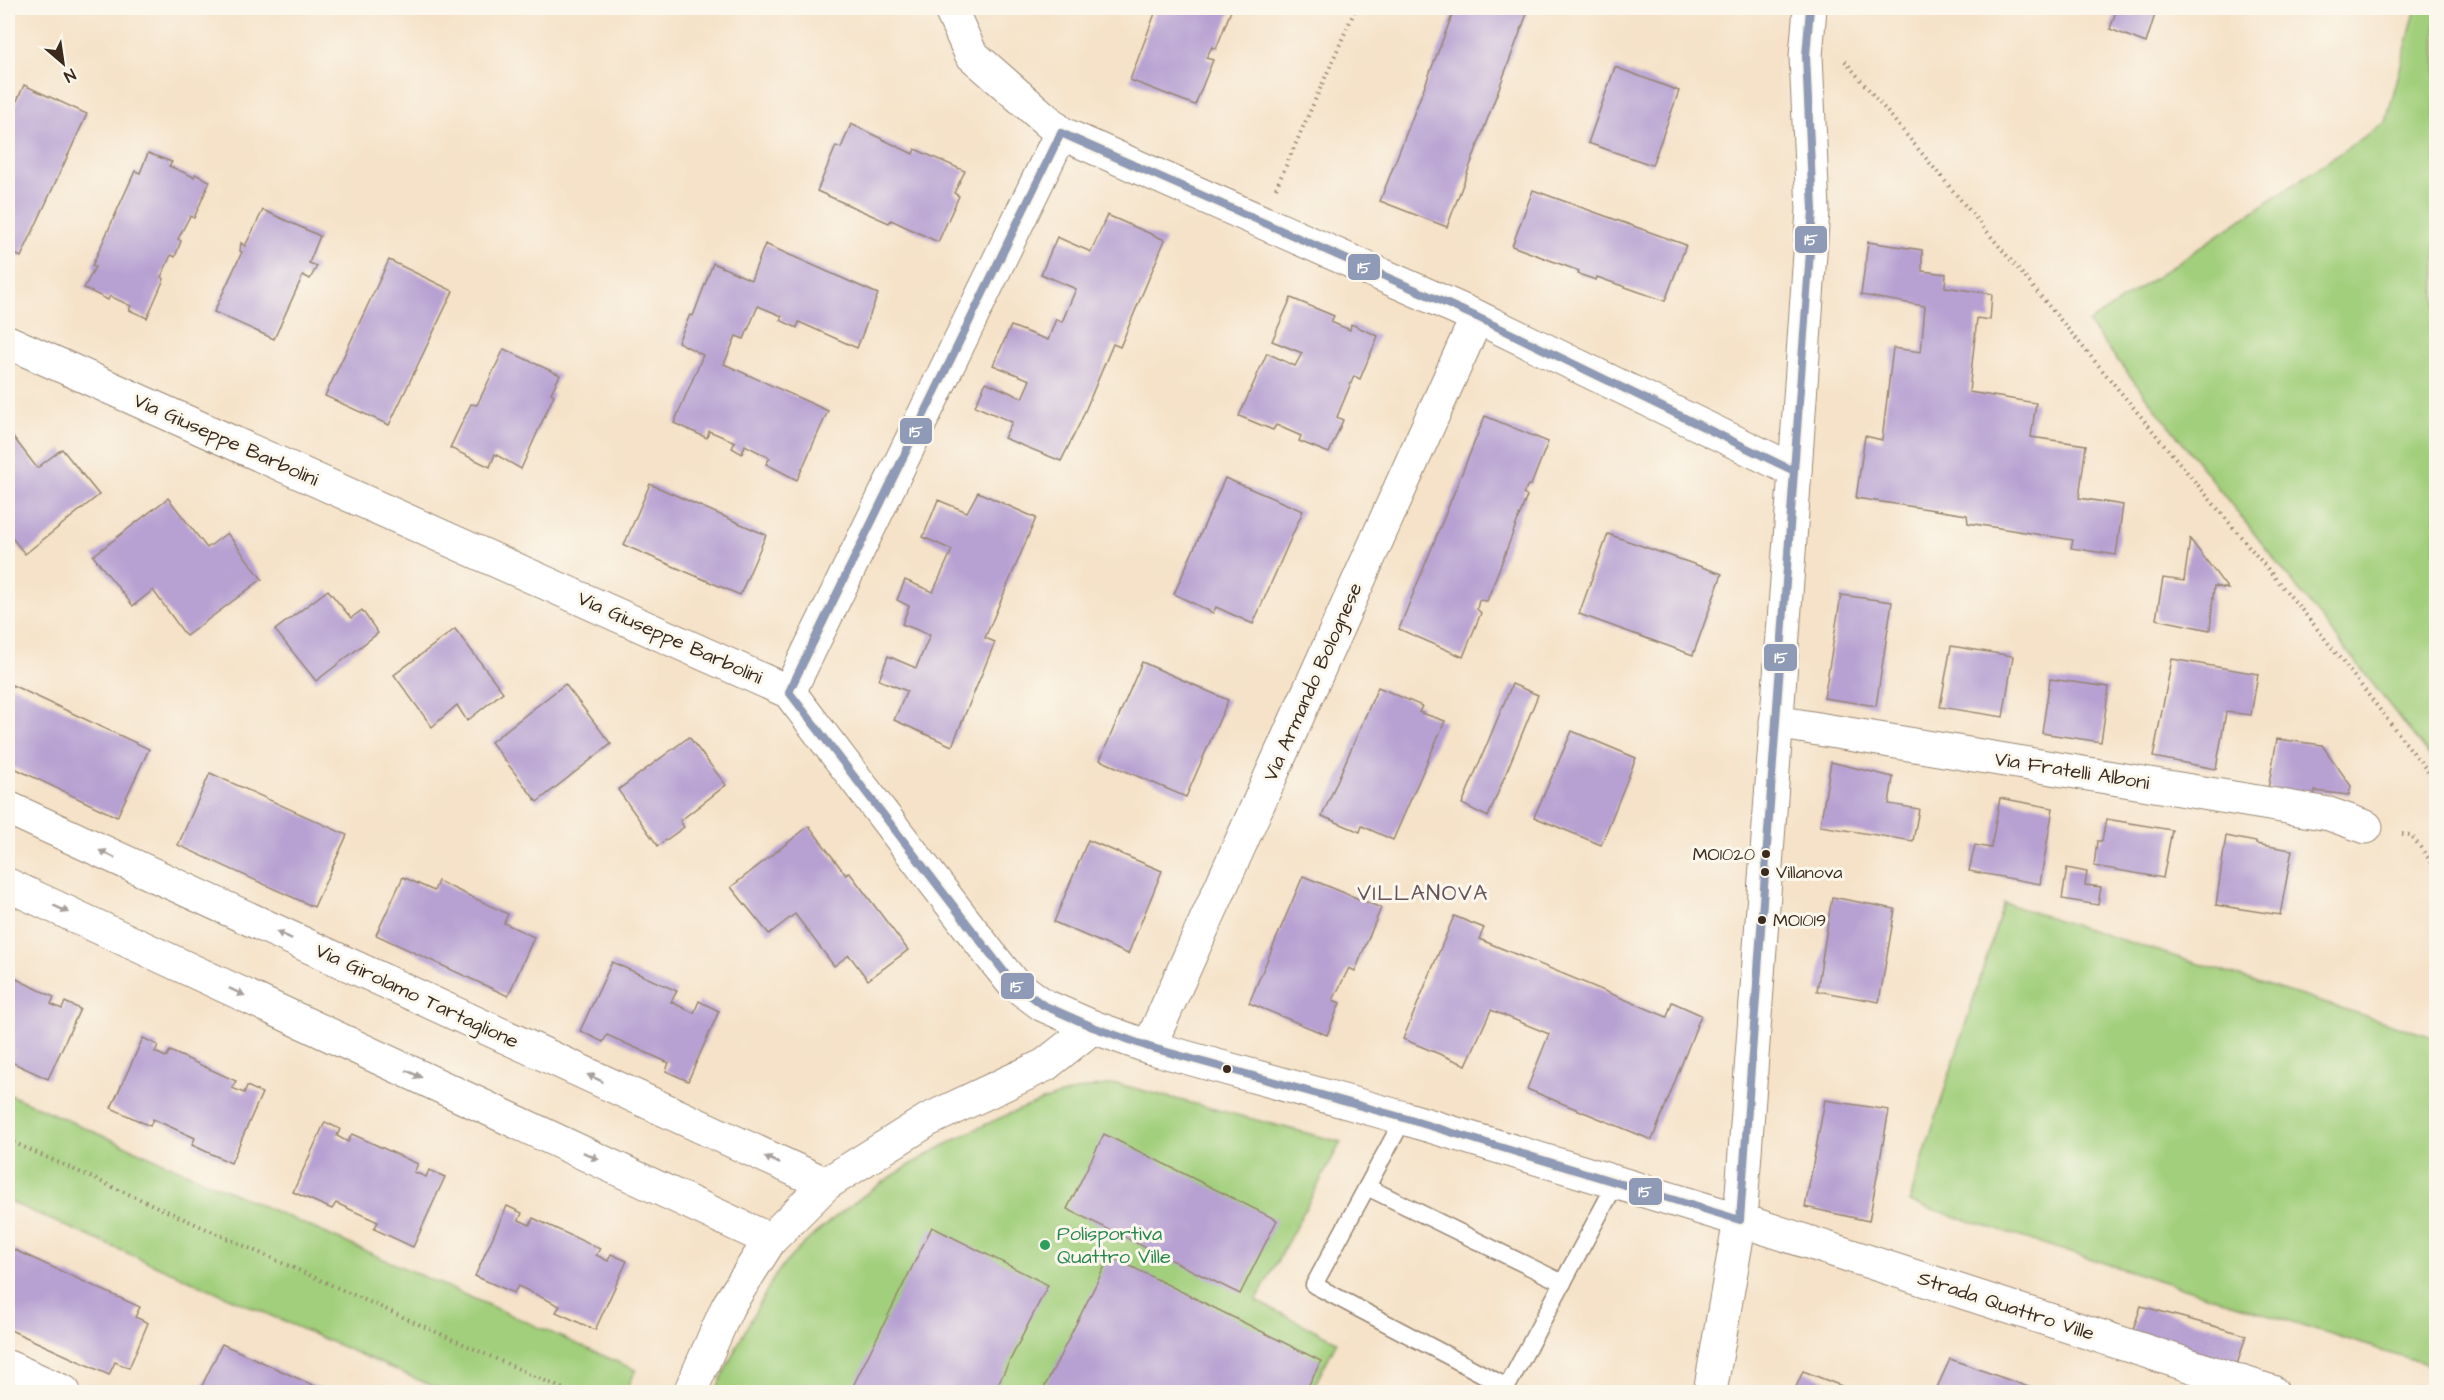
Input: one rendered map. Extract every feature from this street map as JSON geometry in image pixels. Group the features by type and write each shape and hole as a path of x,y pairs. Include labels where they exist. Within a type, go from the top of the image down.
{"street":[{"path":"950,8 971,54 1061,133 1477,317 1795,471"},
{"path":"1710,1392 1740,1220 1795,471 1813,210 1806,56 1809,12"},
{"path":"789,692 1061,133"},
{"name":"Via Armando Bolognese","path":"1149,1047 1477,317"},
{"name":"Via Giuseppe Barbolini","path":"8,342 789,692 1012,982 1043,1005 1093,1027 1149,1047 1404,1118 1740,1220"},
{"name":"Via Fratelli Alboni","path":"1776,722 2317,812 2366,827"},
{"name":"Via Girolamo Tartaglione","path":"8,808 826,1184"},
{"path":"8,885 770,1240"},
{"path":"690,1392 728,1306 770,1240 826,1184 928,1120 1045,1065 1093,1027"},
{"name":"Strada Quattro Ville","path":"1740,1220 2272,1392"},
{"path":"8,1367 64,1392"}],"lane":[{"path":"1404,1118 1314,1285 1506,1387 1616,1183"},
{"path":"1367,1187 1563,1283"}],"path":[{"path":"1261,222 1356,8"},
{"path":"1809,12 2311,621 2436,782"},
{"path":"2366,827 2410,835 2436,868"},
{"path":"8,1140 570,1392"}],"green space":[{"path":"2416,8 2436,8 2436,764 2088,323 2386,122"},
{"path":"2004,903 2436,1038 2436,1367 1909,1202"},
{"name":"Polisportiva Quattro Ville","path":"1118,1084 1341,1142 1256,1301 1337,1341 1311,1392 715,1392 743,1334 778,1272 810,1239 847,1208 936,1150 985,1125 1033,1105 1078,1091"},
{"path":"8,1094 636,1370 625,1392 446,1392 8,1201"}],"building":[{"path":"1157,8 1232,8 1216,49 1212,47 1206,58 1213,60 1195,105 1130,80"},
{"path":"1455,8 1519,8 1528,11 1447,227 1380,201"},
{"path":"2117,8 2157,8 2146,43 2110,29"},
{"path":"1615,67 1679,91 1652,165 1588,143"},
{"path":"24,85 87,114 21,257 8,251 8,121"},
{"path":"851,124 913,154 915,149 965,171 954,193 959,196 938,242 891,220 889,223 817,191 836,146 841,148"},
{"path":"148,153 172,162 169,166 210,181 194,218 190,216 178,239 181,241 175,257 171,255 161,277 164,279 147,318 129,310 131,306 110,296 108,300 84,288 135,171 140,173"},
{"path":"1533,190 1686,245 1665,301 1597,277 1596,280 1578,274 1579,271 1512,246"},
{"path":"263,210 320,236 309,263 317,266 310,279 303,275 274,339 214,312 242,252 240,251 241,243 245,246"},
{"path":"1107,215 1165,240 1120,347 1113,344 1080,423 1061,461 1004,438 1012,422 975,406 986,382 1022,398 1030,380 993,365 1011,326 1048,340 1056,319 1062,322 1076,289 1041,274 1057,237 1091,252"},
{"path":"1868,242 1922,250 1922,271 1946,274 1945,287 1992,294 1990,320 1977,318 1969,392 2036,403 2031,437 2086,445 2079,498 2123,505 2116,555 2071,548 2073,540 1968,523 1967,515 1856,498 1865,436 1882,440 1893,348 1921,352 1925,306 1861,295"},
{"path":"765,244 878,294 857,348 799,322 797,328 780,320 782,316 758,306 744,339 736,336 724,364 828,411 797,480 766,464 770,458 745,445 742,454 732,448 735,442 709,431 707,438 674,423 703,355 678,342 690,315 693,316 713,263 751,280"},
{"path":"389,260 453,291 389,425 325,396"},
{"path":"1291,298 1334,316 1331,322 1350,330 1351,324 1378,336 1360,379 1354,376 1337,417 1343,420 1329,453 1299,441 1301,436 1276,425 1273,430 1239,416 1267,353 1295,366 1302,353 1272,341"},
{"path":"504,349 560,375 551,393 554,395 521,469 495,454 490,467 450,448 471,404 477,405"},
{"path":"1485,416 1548,442 1531,485 1528,485 1523,494 1527,496 1487,601 1479,600 1477,609 1481,613 1463,657 1399,629"},
{"path":"8,430 37,468 62,449 99,495 25,554 8,533"},
{"path":"1225,478 1303,511 1253,624 1216,607 1213,613 1174,594"},
{"path":"650,484 766,535 740,595 624,545"},
{"path":"978,492 1036,518 985,638 995,642 952,746 894,720 907,691 879,680 888,656 916,668 930,635 902,624 909,606 897,600 905,580 933,592 952,550 923,537 938,500 967,512"},
{"path":"168,498 207,548 227,533 262,579 186,636 153,590 133,606 93,556"},
{"path":"1608,534 1722,574 1693,655 1579,614"},
{"path":"2190,539 2228,589 2214,586 2210,630 2156,619 2163,578 2184,581"},
{"path":"328,590 351,618 362,610 378,633 316,681 275,630"},
{"path":"1841,595 1892,602 1876,706 1824,698"},
{"path":"455,629 503,692 467,721 457,705 432,727 394,675"},
{"path":"1951,646 2013,656 2003,717 1940,707"},
{"path":"2172,659 2258,674 2251,715 2226,712 2216,769 2153,757"},
{"path":"1142,662 1228,700 1186,797 1100,760"},
{"path":"2050,679 2109,687 2101,742 2042,733"},
{"path":"565,684 611,744 537,802 491,742"},
{"path":"1512,684 1538,695 1488,817 1462,804"},
{"path":"12,685 149,749 117,817 8,765 8,698"},
{"path":"1378,687 1422,706 1419,712 1445,721 1393,840 1362,826 1360,832 1322,816"},
{"path":"1572,731 1636,758 1601,845 1534,817"},
{"path":"689,737 726,785 680,821 684,827 658,846 618,790"},
{"path":"2277,739 2322,745 2351,786 2349,795 2315,791 2313,798 2268,789"},
{"path":"1831,762 1893,777 1889,804 1919,809 1913,841 1820,826"},
{"path":"210,773 347,835 314,907 178,845"},
{"path":"2000,798 2053,808 2040,884 1969,871 1975,845 1991,848"},
{"path":"2106,819 2172,830 2163,878 2094,866 2097,841 2102,841"},
{"path":"809,826 846,875 849,872 908,950 868,980 849,955 834,966 795,914 769,934 731,887"},
{"path":"2226,836 2292,850 2280,915 2216,905"},
{"path":"1088,840 1162,871 1128,954 1054,922"},
{"path":"2067,868 2087,872 2085,885 2101,887 2098,905 2062,899"},
{"path":"1303,876 1381,908 1355,971 1349,968 1333,1000 1340,1003 1327,1035 1249,1003"},
{"path":"403,877 434,891 438,881 508,914 504,923 534,937 508,996 376,935"},
{"path":"1832,897 1895,909 1879,1002 1817,991"},
{"path":"1454,916 1484,928 1479,939 1667,1017 1672,1002 1701,1015 1652,1140 1527,1089 1549,1034 1491,1010 1466,1065 1403,1039"},
{"path":"612,962 677,991 671,1002 694,1013 699,1001 719,1011 688,1081 666,1071 669,1063 607,1035 603,1042 580,1031"},
{"path":"8,975 54,997 51,1004 62,1009 65,1002 80,1009 48,1079 9,1061 13,1054 8,1052"},
{"path":"143,1038 158,1045 155,1052 166,1057 170,1051 236,1081 232,1088 244,1093 247,1086 262,1093 231,1163 192,1145 195,1138 153,1119 150,1126 111,1108"},
{"path":"1825,1100 1889,1110 1869,1221 1805,1207"},
{"path":"325,1122 340,1129 337,1136 348,1142 352,1134 418,1164 414,1172 426,1177 429,1170 445,1177 413,1247 374,1229 378,1222 336,1203 332,1209 293,1192"},
{"path":"1104,1134 1277,1220 1240,1294 1067,1209"},
{"path":"507,1206 522,1213 519,1220 530,1225 533,1218 600,1249 596,1255 608,1261 611,1254 627,1261 595,1330 556,1312 560,1306 518,1286 514,1293 475,1276"},
{"path":"932,1227 1048,1285 994,1392 850,1392"},
{"path":"8,1247 140,1307 135,1317 148,1323 129,1368 115,1362 109,1375 8,1329"},
{"path":"1110,1256 1321,1361 1305,1392 1042,1392"},
{"path":"2141,1306 2246,1335 2237,1365 2131,1336"},
{"path":"222,1344 328,1392 199,1392"},
{"path":"1950,1359 2037,1390 2037,1392 1935,1392"},
{"path":"1803,1371 1857,1392 1794,1392"}],"transit line":[{"name":"15","path":"1794,471 1813,210 1806,56 1810,8"},
{"name":"15","path":"1061,133 1477,317 1794,471 1740,1220 1404,1118 1149,1047 1093,1027 1043,1005 1012,982 789,692 1061,133"}],"place":[{"name":"MO1020","path":"1766,854"},
{"name":"Villanova","path":"1765,872"},
{"name":"MO1019","path":"1762,920"},
{"name":"Polisportiva Quattro Ville","path":"1045,1245"}],"district":[{"name":"VILLANOVA","path":"1423,893"}]}
